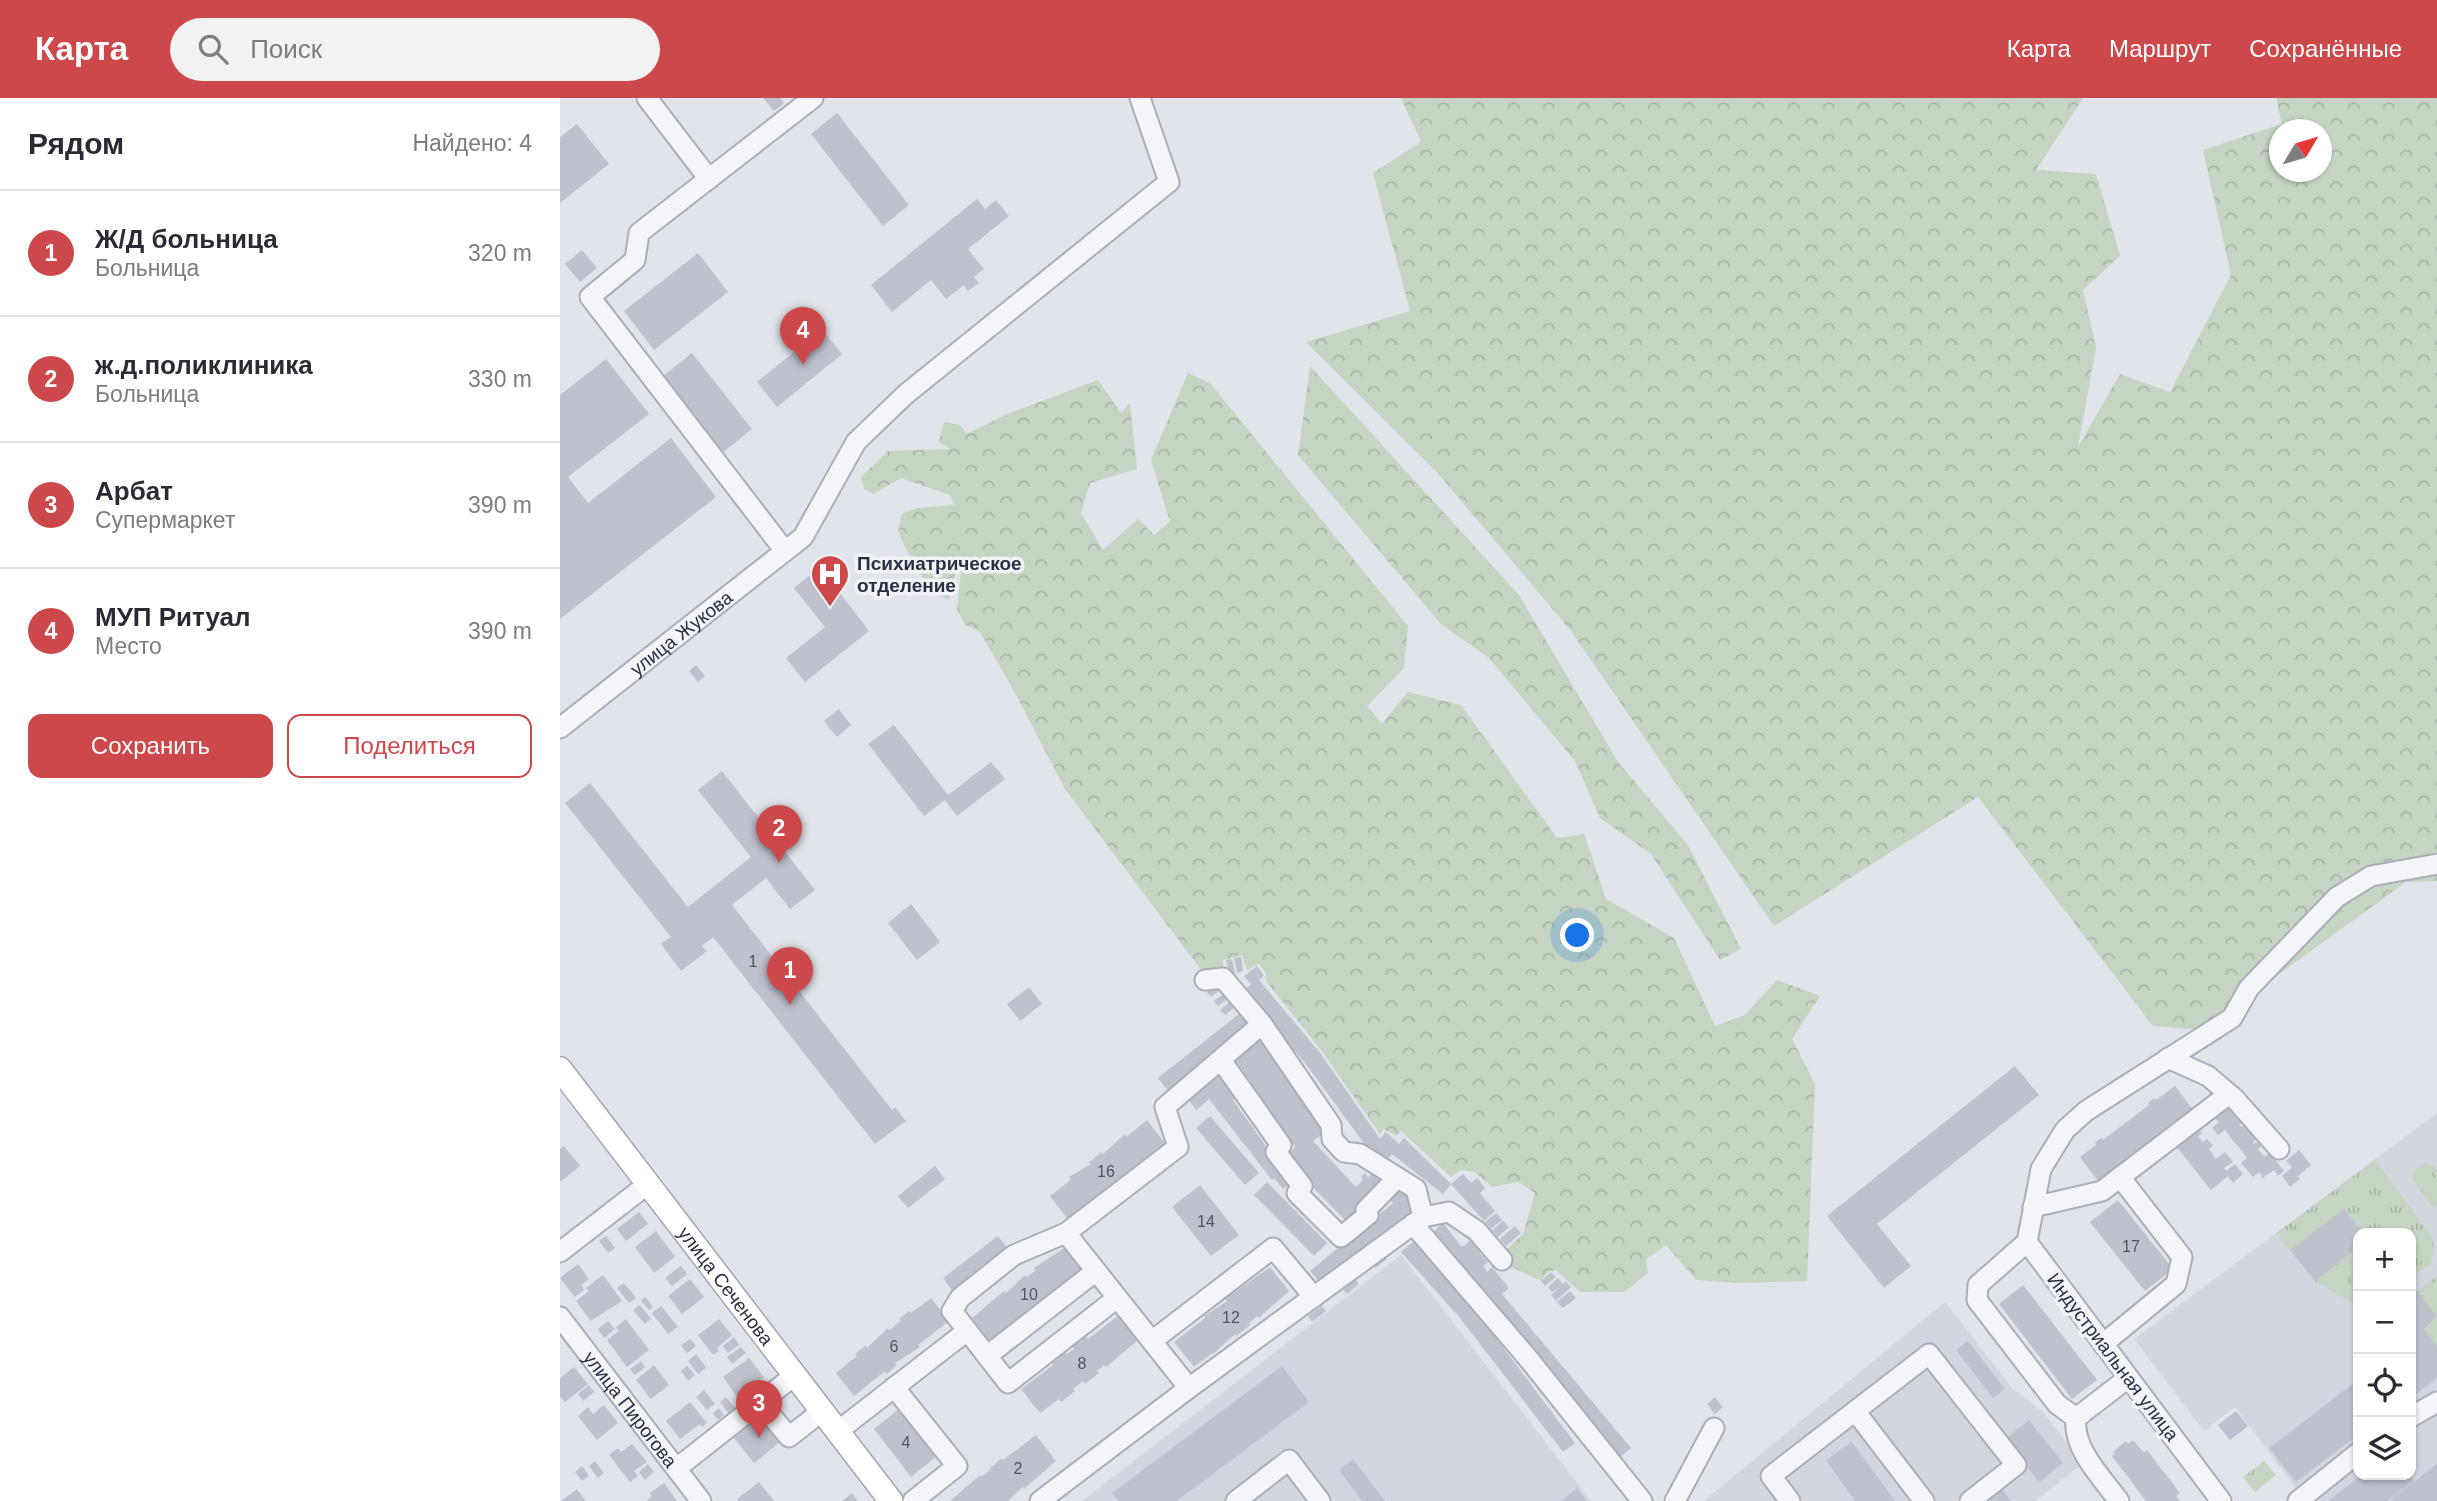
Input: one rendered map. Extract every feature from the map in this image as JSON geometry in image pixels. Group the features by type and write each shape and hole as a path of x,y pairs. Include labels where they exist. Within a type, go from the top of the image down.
{"main road":[{"name":"улица Сеченова","path":"560,1069 891,1501"}],"street":[{"path":"647,98 709,178"},
{"path":"785,551 590,297 635,260 639,233 813,98"},
{"name":"улица Жукова","path":"560,728 803,537 856,442 906,394 1169,182 1140,98"},
{"path":"2076,1418 2057,1404 1977,1300 1978,1285 2026,1242 2041,1170 2065,1130 2086,1111 2232,1018 2249,988 2337,897 2371,876 2437,864"},
{"path":"1205,980 1223,978 1262,1024 1331,1125 1332,1139 1344,1152 1360,1154 1416,1189 1418,1220 1642,1501"},
{"path":"1117,1298 1008,1383 952,1311 960,1298 1014,1255 1066,1233 1178,1147 1165,1107 1262,1024"},
{"path":"2168,1058 2208,1076 2230,1094 2279,1149"},
{"path":"1221,1060 1281,1145 1276,1152 1301,1186 1297,1193 1341,1237 1368,1215 1366,1210 1397,1178"},
{"path":"2033,1207 2102,1191 2230,1094"},
{"path":"2103,1344 2176,1284 2182,1257 2120,1177"},
{"path":"560,1252 648,1184"},
{"path":"1040,1501 1418,1220 1449,1212 1477,1231 1502,1260"},
{"path":"1066,1233 1189,1388"},
{"name":"Индустриальная улица","path":"2026,1242 2219,1500"},
{"path":"1152,1341 1273,1248 1314,1297"},
{"path":"987,1356 1096,1271"},
{"name":"улица Пирогова","path":"560,1317 701,1501"},
{"path":"838,1431 967,1331"},
{"path":"1790,1501 1771,1476 1929,1354 2017,1465 1970,1501"},
{"path":"677,1468 795,1375"},
{"path":"2119,1501 2088,1457 2074,1430 2076,1418 2128,1378"},
{"path":"894,1387 957,1466 913,1501"},
{"path":"760,1402 789,1437 822,1411"},
{"path":"2416,1414 2437,1402"},
{"path":"1855,1411 1924,1501"},
{"path":"1675,1501 1714,1427"},
{"path":"2298,1501 2353,1457"},
{"path":"1236,1501 1289,1461 1320,1501"}],"shaded area":[{"path":"2437,1113 2437,1501 2290,1501 2295,1487 2235,1407 2204,1431 2134,1339"},
{"path":"1401,1255 1591,1501 1082,1501"},
{"path":"1945,1302 2011,1387 2043,1412 2083,1463 2036,1501 1704,1501"}],"green space":[{"path":"1401,98 2083,98 2036,170 2096,174 2120,256 2083,290 2096,347 2078,447 2120,374 2170,392 2231,275 2203,150 2269,128 2269,182 2332,182 2332,119 2281,119 2276,98 2437,98 2437,881 2406,882 2202,1030 2153,1026 1978,797 1774,926 1571,631 1437,472 1306,342 1410,311 1373,173 1421,142"},
{"path":"1310,366 1519,595 1618,762 1688,845 1741,949 1720,960 1651,854 1600,818 1575,761 1489,658 1441,624 1298,455"},
{"path":"1188,373 1210,383 1408,626 1404,668 1367,706 1382,724 1408,692 1461,705 1557,838 1584,834 1606,899 1674,938 1715,1026 1745,1015 1777,980 1820,996 1792,1039 1815,1084 1807,1281 1737,1283 1696,1280 1666,1245 1646,1259 1648,1273 1624,1292 1580,1292 1556,1270 1548,1272 1541,1281 1509,1266 1505,1251 1523,1234 1535,1193 1519,1182 1492,1187 1475,1172 1461,1170 1451,1177 1401,1131 1397,1136 1384,1129 1380,1134 1321,1050 1266,981 1266,973 1259,964 1247,970 1242,955 1223,960 1224,973 1205,975 1065,789 980,632 965,624 957,609 961,572 955,574 949,600 932,588 912,560 898,531 902,514 917,508 954,505 950,495 901,478 873,494 864,489 861,477 888,451 950,449 939,442 944,422 960,425 967,434 1005,415 1098,380 1121,413 1130,403 1137,469 1090,483 1081,513 1103,550 1138,519 1154,535 1170,521 1151,460"},
{"path":"2375,1160 2433,1239 2433,1253 2431,1263 2416,1272 2416,1228 2359,1228 2344,1209 2290,1250 2276,1233"},
{"path":"2423,1163 2433,1165 2437,1171 2437,1207 2430,1204 2413,1179 2415,1170"},
{"path":"2353,1251 2353,1303 2315,1281"},
{"path":"2437,1276 2437,1316 2417,1291"},
{"path":"2437,1318 2437,1346 2424,1329"},
{"path":"2264,1461 2276,1475 2255,1492 2243,1477"}],"building":[{"path":"763,98 780,98 784,103 774,111"},
{"path":"837,113 909,205 883,226 811,134"},
{"path":"577,124 609,164 560,203 560,137"},
{"path":"977,199 985,209 996,200 1009,216 968,249 984,269 974,277 979,283 968,291 964,285 946,299 931,280 892,312 871,285"},
{"path":"582,250 597,268 580,282 565,264"},
{"path":"698,253 728,292 654,350 624,311"},
{"path":"822,329 842,354 777,407 757,382"},
{"path":"692,353 752,429 722,453 662,377"},
{"path":"606,359 649,414 568,477 588,503 671,438 716,497 560,619 560,395"},
{"name":"Психиатрическое отделение","path":"820,567 869,631 805,682 786,658 825,627 794,588"},
{"path":"696,665 705,676 698,682 689,671"},
{"path":"839,709 851,725 837,737 824,721"},
{"path":"894,725 948,795 991,762 1005,779 957,816 945,800 924,816 868,744"},
{"path":"722,771 815,890 790,909 766,878 732,905 892,1110 895,1107 906,1121 875,1144 713,937 702,946 707,951 681,971 661,944 671,937 565,803 590,783 688,907 751,857 698,790"},
{"path":"911,904 940,942 917,960 888,923"},
{"path":"1241,957 1243,971 1237,973 1234,958"},
{"path":"1232,959 1235,973 1229,974 1226,960"},
{"path":"1257,966 1264,975 1259,980 1321,1054 1380,1139 1386,1132 1399,1144 1404,1138 1451,1184 1443,1194 1392,1154 1385,1162 1369,1150 1305,1063 1243,990 1251,985 1244,976"},
{"path":"1219,983 1223,988 1211,997 1207,992"},
{"path":"1029,987 1042,1004 1020,1021 1007,1004"},
{"path":"1226,992 1230,997 1218,1006 1214,1001"},
{"path":"1232,1000 1236,1006 1225,1015 1220,1010"},
{"path":"1244,1010 1255,1023 1168,1091 1158,1078"},
{"path":"1259,1037 1324,1133 1313,1141 1356,1187 1363,1180 1361,1177 1365,1173 1368,1178 1375,1170 1385,1180 1356,1209 1360,1213 1349,1224 1284,1158 1295,1147 1233,1056"},
{"path":"2015,1066 2039,1095 1877,1224 1911,1266 1884,1288 1827,1216"},
{"path":"1220,1072 1239,1096 1233,1100 1292,1182 1283,1189 1274,1178 1272,1180 1209,1099 1196,1110 1187,1098"},
{"path":"2175,1086 2193,1110 2098,1181 2080,1157 2096,1145 2095,1142 2101,1138 2103,1140 2149,1105 2154,1098 2156,1100"},
{"path":"2224,1106 2227,1110 2232,1106 2245,1121 2239,1125 2241,1127 2250,1120 2258,1138 2254,1144 2263,1137 2266,1142 2258,1149 2264,1157 2270,1153 2284,1171 2278,1176 2274,1170 2263,1178 2259,1172 2253,1177 2241,1163 2247,1158 2225,1130 2218,1135 2212,1128 2219,1122 2212,1115"},
{"path":"1210,1116 1259,1173 1245,1185 1196,1128"},
{"path":"1147,1120 1167,1146 1070,1222 1050,1196 1071,1180 1069,1177 1091,1164 1089,1162"},
{"path":"2198,1127 2202,1133 2198,1136 2203,1142 2207,1139 2213,1145 2209,1149 2216,1159 2225,1152 2233,1162 2224,1168 2226,1171 2235,1164 2243,1174 2233,1183 2228,1176 2211,1190 2175,1145"},
{"path":"564,1146 580,1166 560,1182 560,1149"},
{"path":"2299,1150 2311,1165 2290,1187 2282,1176 2292,1167 2286,1161"},
{"path":"935,1166 945,1179 908,1208 898,1196"},
{"path":"1463,1174 1471,1183 1477,1178 1485,1188 1480,1193 1495,1211 1484,1221 1451,1184"},
{"path":"1267,1182 1327,1243 1314,1256 1254,1195"},
{"path":"1200,1185 1239,1235 1211,1256 1172,1207"},
{"path":"1399,1188 1417,1210 1321,1284 1310,1271 1393,1203 1388,1197"},
{"path":"2118,1200 2173,1269 2145,1291 2090,1222"},
{"path":"2344,1209 2359,1228 2353,1228 2353,1251 2315,1281 2290,1250"},
{"path":"639,1212 648,1224 626,1241 617,1229"},
{"path":"1496,1213 1502,1220 1491,1229 1485,1222"},
{"path":"1503,1221 1509,1227 1498,1237 1492,1230"},
{"path":"1443,1223 1462,1247 1474,1237 1483,1249 1479,1252 1488,1262 1483,1266 1487,1272 1492,1267 1509,1288 1502,1294 1631,1448 1619,1458 1432,1233"},
{"path":"1515,1226 1521,1233 1506,1246 1500,1239"},
{"path":"656,1231 675,1257 654,1273 635,1247"},
{"path":"606,1236 615,1248 608,1253 599,1241"},
{"path":"998,1236 1010,1251 954,1293 943,1278"},
{"path":"1414,1241 1472,1306 1575,1443 1563,1452 1460,1318 1401,1252"},
{"path":"1069,1245 1089,1270 992,1344 972,1318 1025,1275 1027,1277 1036,1270 1034,1268"},
{"path":"1383,1254 1387,1259 1375,1268 1371,1263"},
{"path":"578,1264 589,1279 581,1285 584,1290 575,1297 560,1278"},
{"path":"681,1266 687,1274 672,1286 665,1278"},
{"path":"1270,1267 1289,1291 1259,1318 1258,1316 1194,1367 1174,1342 1205,1318 1204,1316 1227,1301 1225,1299"},
{"path":"1551,1272 1556,1277 1545,1286 1541,1281"},
{"path":"603,1275 622,1301 591,1321 576,1301 589,1291 586,1288"},
{"path":"1353,1276 1359,1284 1347,1294 1340,1286"},
{"path":"1558,1278 1571,1287 1556,1301 1551,1295 1559,1288 1552,1292 1548,1287"},
{"path":"690,1279 704,1297 682,1314 668,1296"},
{"path":"624,1283 636,1298 629,1303 617,1288"},
{"path":"2023,1285 2097,1380 2072,1399 1999,1304"},
{"path":"1570,1291 1576,1298 1563,1308 1557,1302"},
{"path":"2416,1292 2437,1316 2424,1329 2437,1346 2437,1378 2416,1394 2416,1354"},
{"path":"645,1297 653,1307 649,1310 641,1301"},
{"path":"931,1298 949,1321 918,1345 920,1347 895,1363 897,1365 887,1374 885,1371 854,1396 836,1373 866,1345 867,1348 888,1328 889,1330 901,1321 899,1319 909,1311 911,1313"},
{"path":"640,1305 651,1319 645,1324 633,1310"},
{"path":"661,1306 678,1327 668,1334 652,1313"},
{"path":"1322,1306 1326,1311 1312,1322 1308,1316"},
{"path":"1119,1315 1138,1340 1106,1367 1104,1365 1097,1371 1099,1373 1085,1384 1083,1381 1073,1389 1075,1391 1061,1402 1059,1399 1040,1413 1021,1389 1053,1365 1051,1362 1074,1349 1072,1346 1086,1336 1088,1339"},
{"path":"626,1319 649,1350 627,1367 607,1340 619,1331 616,1327"},
{"path":"719,1319 732,1335 713,1355 698,1335"},
{"path":"608,1321 615,1329 604,1338 598,1329"},
{"path":"734,1337 739,1345 728,1353 723,1346"},
{"path":"690,1339 696,1346 687,1353 681,1345"},
{"path":"1968,1341 2005,1389 1993,1398 1956,1350"},
{"path":"741,1347 746,1353 732,1364 727,1357"},
{"path":"696,1354 706,1368 698,1374 688,1361"},
{"path":"749,1358 764,1377 737,1397 723,1377"},
{"path":"641,1361 645,1367 635,1375 630,1369"},
{"path":"654,1365 669,1385 651,1399 636,1380"},
{"path":"687,1366 695,1375 688,1381 681,1371"},
{"path":"1282,1366 1309,1402 1177,1501 1118,1501 1112,1493"},
{"path":"574,1367 588,1384 565,1402 560,1397 560,1378"},
{"path":"2353,1384 2353,1439 2296,1482 2269,1448"},
{"path":"589,1385 594,1392 583,1401 578,1394"},
{"path":"704,1390 715,1404 707,1410 696,1397"},
{"path":"726,1397 738,1411 731,1417 720,1402"},
{"path":"1715,1397 1723,1407 1715,1414 1707,1404"},
{"path":"690,1402 707,1423 702,1427 700,1424 680,1439 666,1421"},
{"path":"604,1405 618,1423 597,1440 578,1416 588,1407 593,1414"},
{"path":"719,1408 724,1415 718,1420 713,1413"},
{"path":"900,1408 937,1456 911,1477 874,1429"},
{"path":"2236,1411 2248,1426 2230,1440 2218,1425"},
{"path":"765,1413 785,1438 754,1463 734,1438"},
{"path":"2029,1420 2063,1463 2039,1482 2005,1439"},
{"path":"1036,1435 1056,1461 1024,1489 1023,1487 1008,1501 950,1501 1002,1458 1003,1460"},
{"path":"2133,1440 2144,1453 2147,1450 2180,1493 2176,1496 2180,1501 2146,1501 2112,1456 2126,1441 2128,1444"},
{"path":"1852,1442 1895,1501 1855,1501 1826,1460"},
{"path":"632,1444 647,1462 634,1471 638,1476 630,1482 609,1455 618,1448 621,1452"},
{"path":"1353,1459 1385,1501 1362,1501 1339,1470"},
{"path":"595,1461 604,1473 598,1478 589,1466"},
{"path":"648,1464 654,1472 645,1480 639,1472"},
{"path":"2437,1464 2437,1501 2390,1501 2394,1497"},
{"path":"582,1466 589,1476 582,1481 575,1472"},
{"path":"2355,1480 2414,1481 2387,1501 2328,1501"},
{"path":"759,1482 774,1501 737,1499"},
{"path":"664,1483 677,1501 646,1501 652,1496 650,1493"},
{"path":"1577,1488 1587,1501 1561,1501"},
{"path":"577,1489 586,1501 561,1501"},
{"path":"2002,1489 2011,1501 1991,1501 1990,1499"},
{"path":"852,1493 858,1501 842,1501"}],"place":[{"name":"МУП Ритуал","path":"803,365"},
{"name":"Психиатрическое отделение","path":"830,608"},
{"name":"ж.д.поликлиника","path":"779,863"},
{"name":"Ж/Д больница","path":"790,1005"},
{"name":"Арбат","path":"759,1438"}]}
